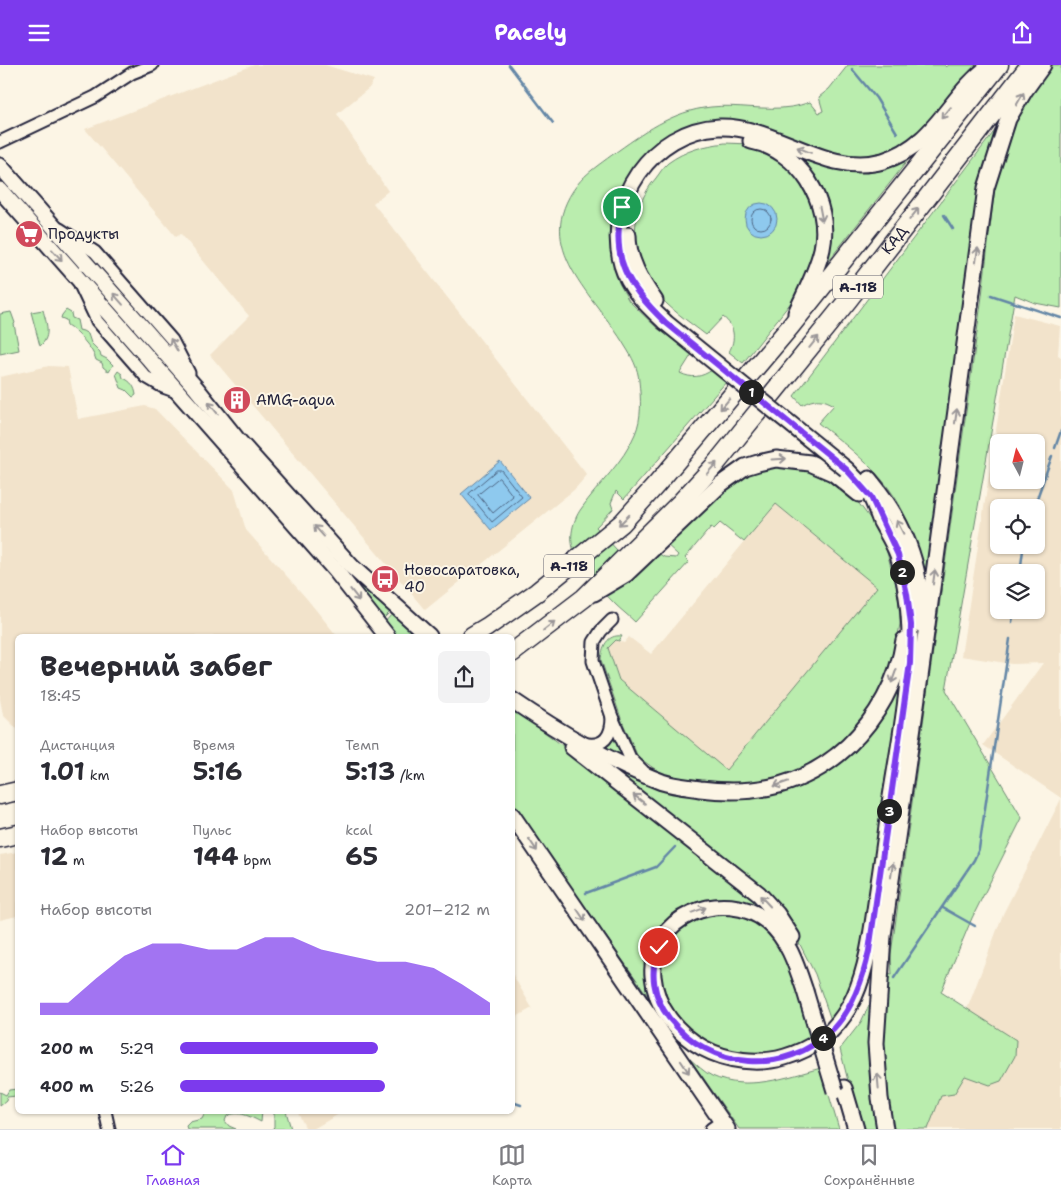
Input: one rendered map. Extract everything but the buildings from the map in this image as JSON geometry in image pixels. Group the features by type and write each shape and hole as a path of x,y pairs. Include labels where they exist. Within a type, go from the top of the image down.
{"highway":[{"name":"КАД","path":"475,634 537,591 622,523 790,327 999,65"},
{"name":"КАД","path":"584,598 679,504 714,466 848,300 1030,65"},
{"name":"А-118","path":"515,651 584,598"},
{"path":"0,795 15,792"},
{"path":"0,837 15,834"}],"main road":[{"path":"920,677 918,659 921,627 918,581 910,547 891,508 870,480 668,319 645,303 633,288 622,266 618,231 622,207 628,190 648,160 662,148 696,132 717,127 733,127 753,131 836,161 866,164 884,161 912,148 925,138 979,73 991,65"},
{"path":"885,1129 880,1098 876,1043 883,935 986,188 1008,119 1025,90 1043,65"},
{"path":"668,319 642,282 633,262 628,241 629,222 634,202 650,172 673,152 699,139 734,137 755,141 767,146 799,167 815,193 822,212 824,228 822,248 816,267 790,327"},
{"path":"0,166 196,388 236,438 352,567 427,634"},
{"path":"0,190 336,571 385,634"},
{"path":"584,598 626,575 721,484 733,475 758,463 776,459 792,459 810,463 833,473 860,495 881,521"},
{"path":"810,990 775,929 768,922 754,913 718,905 704,908 682,919 671,928 662,941 653,971 655,990 662,1007 682,1033 691,1041 720,1055 738,1060 775,1060 799,1053 823,1038 842,1018 858,989 869,951 910,663 911,625 907,594 898,555 871,497 849,465"},
{"path":"515,702 602,755 664,782 685,787 721,791 756,791 775,787 794,780 828,762 870,722 890,688 897,668 904,643 907,594"},
{"path":"540,718 560,738 758,894 777,914 794,939 804,959 810,990 839,1090 846,1129"},
{"path":"515,819 638,998 720,1127"},
{"path":"638,998 669,1033 703,1057 738,1068 753,1069 785,1066 800,1062 827,1047 855,1016 870,984 883,935"},
{"path":"839,1090 856,1129"}],"street":[{"path":"0,142 95,97 132,73 152,65"},
{"path":"612,620 601,631 594,642 594,661 612,717 630,758 648,776"},
{"path":"582,743 595,745 607,737 610,733 612,717"},
{"path":"106,1114 109,1129"}],"shaded area":[{"path":"254,65 325,65 374,80 369,88 337,114 388,191 373,203 587,475 575,489 425,610 210,355 249,316 181,234 176,237 85,129"},
{"path":"1014,314 1060,326 1058,355 1061,357 1061,798 983,745 1043,663 1012,664 961,656 990,469 990,489 1045,489 1045,434 995,434"},
{"path":"49,366 68,367 78,419 145,406 155,409 234,490 246,530 335,634 15,634 15,727 3,715 0,699 0,377"},
{"path":"776,504 878,587 726,771 619,680 608,648 616,640 624,643 629,637 651,654"},
{"path":"1061,799 1061,1129 922,1129 1003,914"},
{"path":"15,852 15,916 0,920 0,855"},
{"path":"515,978 532,1008 515,1018"},
{"path":"298,1114 339,1114 313,1129 306,1129"}],"green space":[{"path":"848,65 944,65 946,67 949,65 976,65 920,132 905,145 867,159 842,157 800,143 686,128 662,140 636,164 619,192 613,213 611,234 614,266 619,283 629,301 657,328 692,354 680,373 697,376 712,370 727,381 624,499 616,491 611,503 613,509 596,527 637,572 658,553 664,557 676,558 678,555 665,543 731,481 765,465 816,470 854,497 875,525 886,549 897,589 899,605 900,624 894,658 889,672 872,707 852,731 828,753 800,770 778,778 752,784 676,778 659,772 638,757 622,721 601,660 604,646 609,639 622,636 619,641 616,640 608,648 619,680 726,770 877,587 776,504 744,542 720,523 714,529 711,527 685,558 689,562 635,622 608,597 575,553 572,542 572,530 581,509 617,464 635,434 640,408 639,381 636,367 628,350 572,270 564,250 560,229 564,208 577,185 589,173 658,124 697,109 721,106 781,108 810,102 819,113 823,111 819,97 829,89"},
{"path":"1052,65 1061,65 1061,308 1035,303 1015,295 946,690 1022,818 972,918 941,992 1016,1040 1015,1056 1001,1081 990,1085 965,1076 954,1094 941,1096 928,1129 892,1129 886,1094 882,1041 888,974 892,975 891,954 982,296 995,185 1006,143 1018,112"},
{"path":"996,129 983,185 965,292 925,580 914,539 897,500 867,464 818,423 834,405 818,400 802,405 794,396"},
{"path":"725,143 750,144 774,154 795,171 817,212 817,248 800,291 743,363 729,352 733,342 730,324 723,317 706,335 678,314 654,290 640,263 636,248 635,233 641,204 647,190 665,166 688,152 702,147"},
{"path":"785,147 834,166 912,155 826,264 824,264 829,228"},
{"path":"43,310 47,324 47,333 44,342 40,346 31,312"},
{"path":"66,310 71,313 72,318 77,320 79,330 88,334 91,343 100,352 101,356 113,365 109,372 103,367 102,363 96,360 84,341 67,325 66,320 61,318"},
{"path":"11,312 15,323 19,350 0,354 0,314"},
{"path":"118,371 134,387 136,395 133,397 121,388 116,374"},
{"path":"351,575 390,612 382,620 349,577"},
{"path":"392,614 417,634 392,634 384,623"},
{"path":"904,675 861,968 832,1023 815,974 788,921 603,763 711,795 831,766"},
{"path":"515,710 598,772 757,900 765,912 741,901 726,898 710,899 695,902 669,918 659,929 647,957 646,973 652,998 650,999 515,807"},
{"path":"617,734 623,757 603,748"},
{"path":"732,911 764,925 784,952 800,996 811,1040 799,1048 760,1056 731,1053 692,1035 664,1000 658,973 665,944 675,931 700,914"},
{"path":"869,1005 872,1005 871,1086 880,1129 860,1129 840,1049 861,1022"},
{"path":"690,1059 712,1076 725,1081 739,1083 781,1079 821,1068 839,1129 739,1129"},
{"path":"15,1089 15,1096 7,1097 6,1101 0,1106 0,1092 6,1095 9,1090"},
{"path":"204,1114 231,1114 227,1116 225,1121 229,1126 236,1129 187,1129 186,1126 190,1122 202,1119"},
{"path":"236,1114 262,1114 261,1122 253,1118"},
{"path":"274,1114 287,1114 291,1129 272,1129 274,1127"}],"water":[{"path":"761,203 772,208 777,219 772,230 761,235 750,230 745,219 750,208"},
{"path":"500,461 530,498 491,530 461,494"}],"waterway":[{"path":"509,65 553,123"},
{"path":"852,69 876,98 897,133"},
{"path":"944,215 953,229"},
{"path":"991,295 1061,318"},
{"path":"1055,448 1061,431"},
{"path":"1037,499 1052,456"},
{"path":"1021,564 1022,554"},
{"path":"894,978 974,860 979,849 1010,639"},
{"path":"586,893 656,867 675,847"},
{"path":"943,908 975,926"},
{"path":"515,1103 521,1105"}],"place":[{"name":"Продукты","path":"29,234"},
{"name":"AMG-aqua","path":"237,400"},
{"name":"Новосаратовка, 40","path":"385,579"}],"route":[{"path":"622,207 618,223 622,266 633,288 645,303 665,322 846,469 871,497 898,555 907,594 911,625 910,663 869,951 858,989 842,1018 823,1038 807,1049 780,1059 744,1061 720,1055 691,1041 667,1015 658,1000 653,971 659,947"}]}
